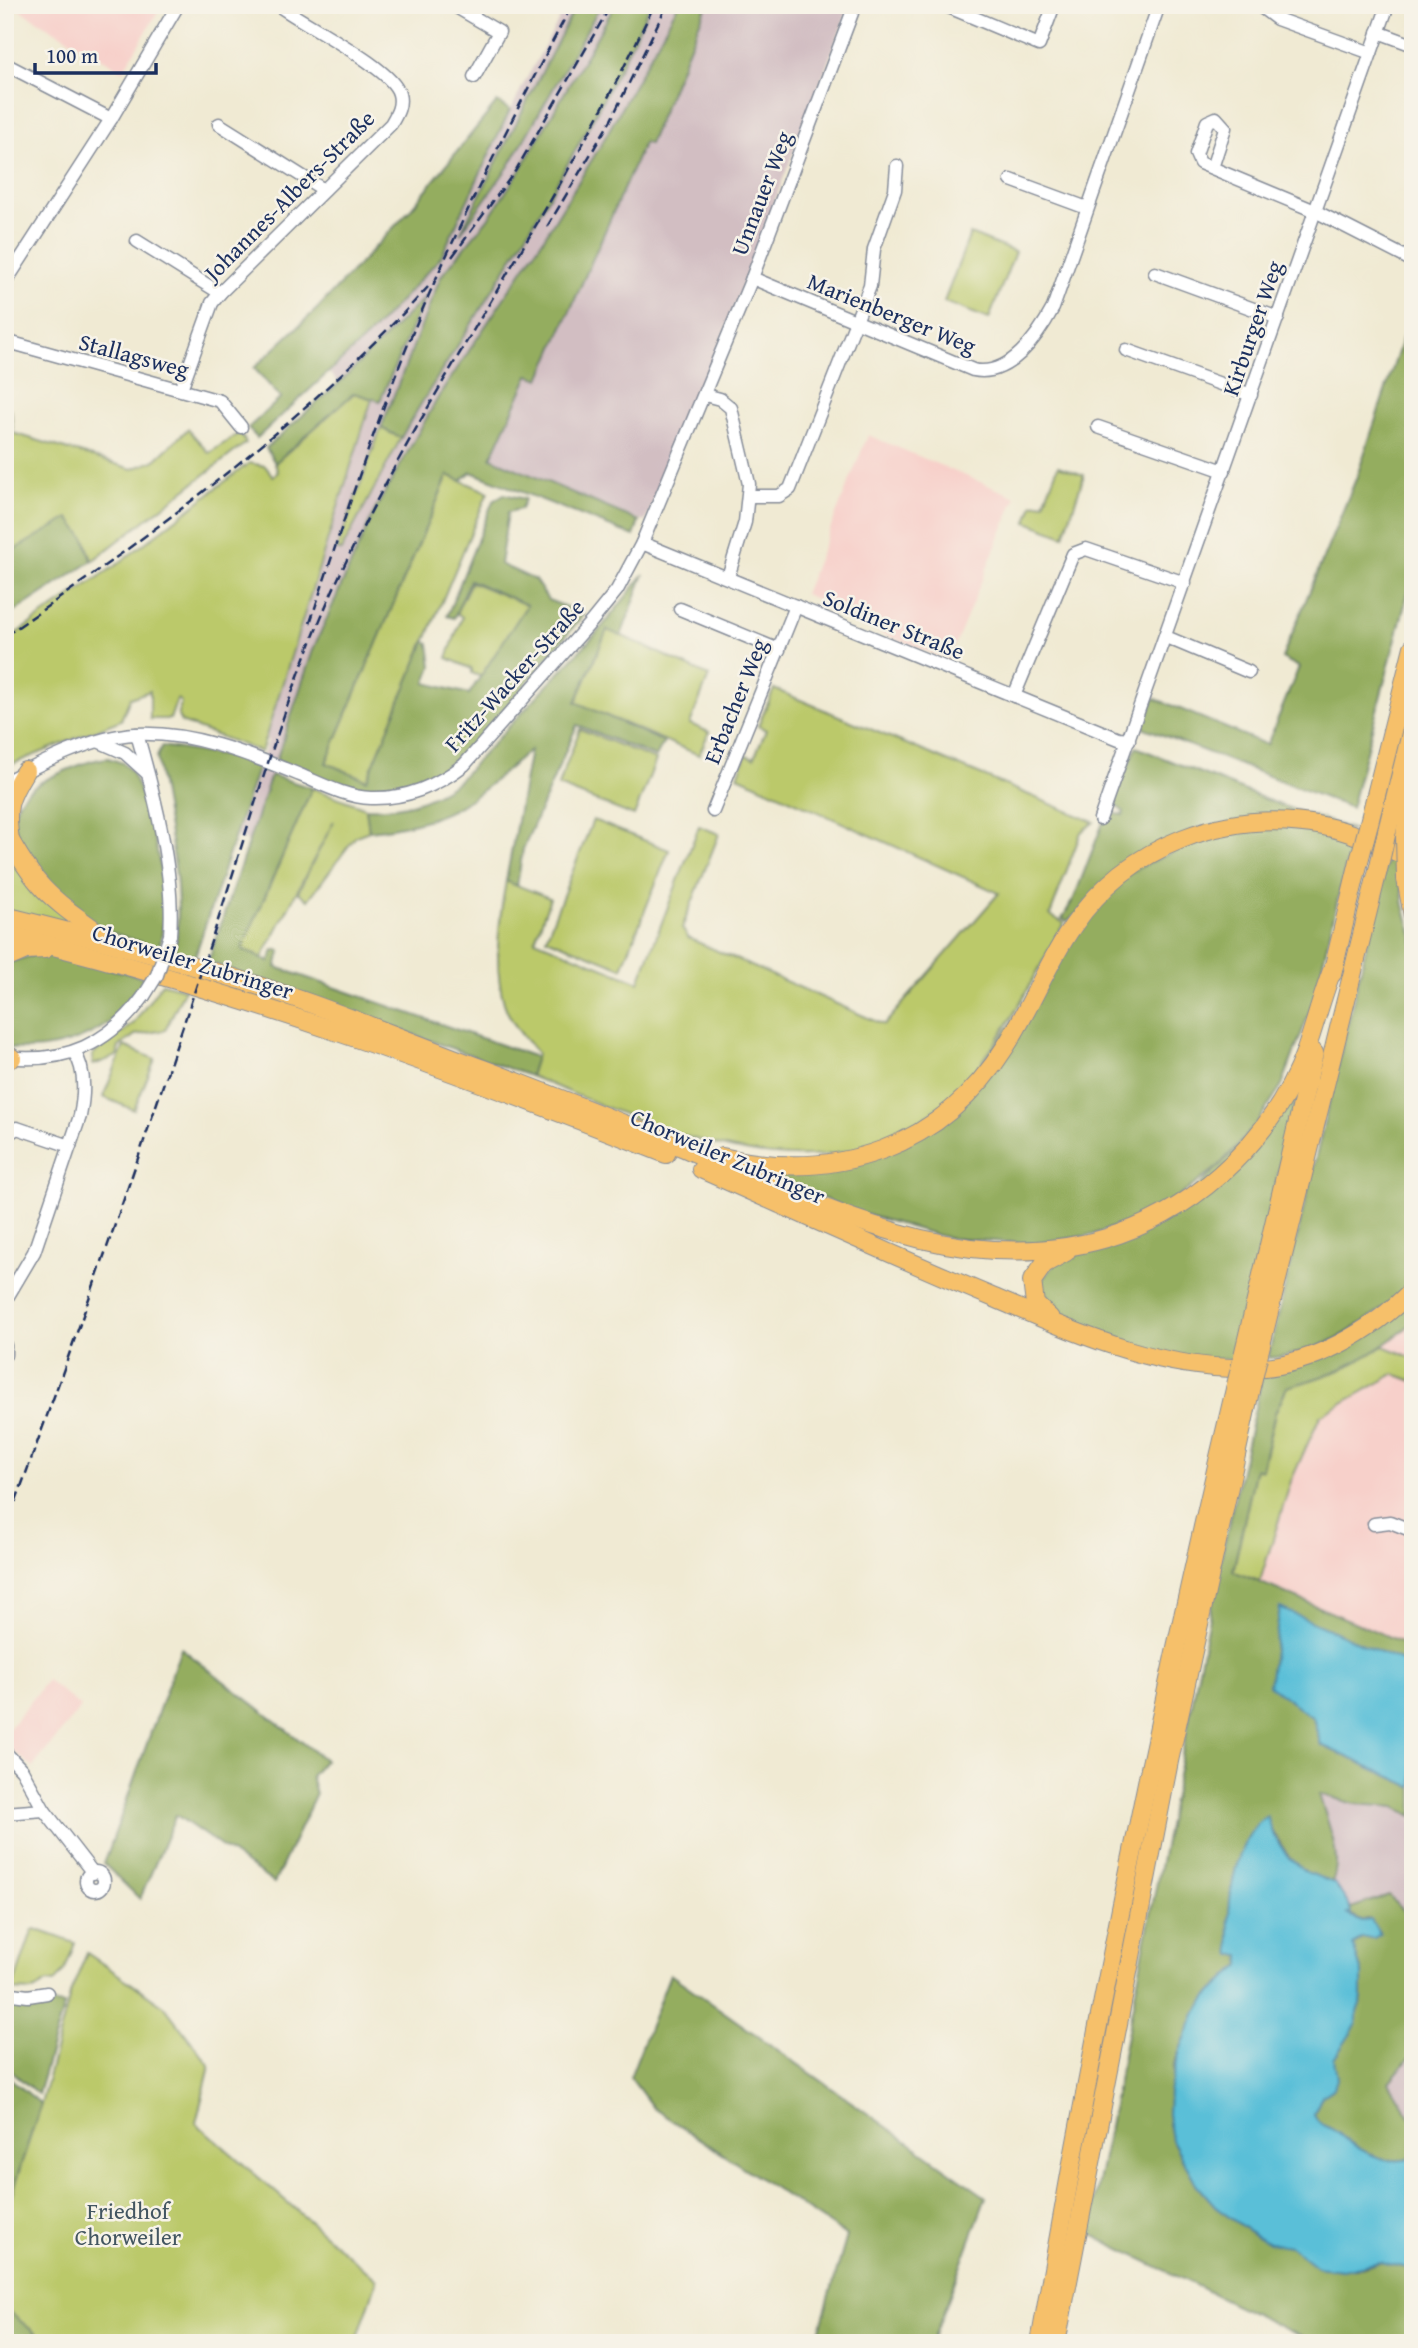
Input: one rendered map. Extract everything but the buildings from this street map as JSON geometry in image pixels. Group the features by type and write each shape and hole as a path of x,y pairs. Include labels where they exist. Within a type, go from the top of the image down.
{"highway":[{"path":"1040,2343 1061,2222 1182,1615 1242,1390 1335,963 1413,647"},
{"path":"1250,1356 1378,870 1413,725"},
{"path":"1413,766 1405,837 1406,879 1413,916"},
{"path":"26,771 10,795 7,808 8,835 30,877 53,900 117,946"},
{"name":"Chorweiler Zubringer","path":"683,1148 738,1161 819,1165 871,1155 918,1134 963,1100 994,1064 1064,940 1091,902 1131,866 1184,837 1246,822 1292,822 1336,830 1413,859"},
{"name":"Chorweiler Zubringer","path":"5,916 224,975 336,1014 522,1083 789,1194 897,1233 962,1247 1023,1252 1092,1241"},
{"name":"Chorweiler Zubringer","path":"5,934 92,955 306,1021 521,1097 677,1159 924,1269 1075,1332 1166,1361 1219,1368 1260,1368 1297,1360 1342,1342 1380,1319 1413,1289"},
{"path":"5,959 38,949 92,955"},
{"path":"1075,1332 1038,1309 1033,1300 1032,1281 1048,1261 1092,1241 1130,1230 1160,1216 1216,1177 1265,1125 1291,1083 1335,963"},
{"path":"1056,2343 1242,1390"}],"street":[{"path":"5,283 111,119 178,5"},
{"name":"Johannes-Albers-Straße","path":"181,389 212,303 391,124 399,107 399,92 384,72 278,5"},
{"path":"453,5 499,32 474,78"},
{"name":"Unnauer Weg","path":"642,543 752,278 855,5"},
{"path":"944,5 1039,45 1054,5"},
{"name":"Marienberger Weg","path":"752,278 973,370 984,372 1002,368 1041,328 1053,308 1159,5"},
{"name":"Kirburger Weg","path":"1100,819 1388,5"},
{"path":"1262,7 1277,19 1371,52"},
{"path":"1378,32 1413,45"},
{"path":"5,64 111,119"},
{"path":"219,124 324,190"},
{"path":"750,496 779,496 790,489 858,322 872,278 874,249 895,190 897,166"},
{"path":"1212,168 1315,211 1413,261"},
{"path":"1011,180 1087,208"},
{"path":"137,241 220,293"},
{"path":"1155,273 1278,318"},
{"name":"Stallagsweg","path":"5,341 220,401 241,427"},
{"path":"1126,350 1251,395"},
{"path":"705,395 720,400 731,408 750,496 728,577"},
{"path":"1098,426 1224,471"},
{"name":"Soldiner Straße","path":"642,543 1119,739 1129,740"},
{"name":"Fritz-Wacker-Straße","path":"5,782 100,742 137,734 205,741 253,756 345,793 369,798 400,796 420,791 445,780 464,765 516,710 617,590 642,543"},
{"path":"1014,696 1073,554 1079,550 1086,549 1185,583"},
{"name":"Erbacher Weg","path":"713,811 796,606"},
{"path":"680,610 779,650"},
{"path":"1166,637 1249,672"},
{"path":"8,1056 55,1058 74,1052 118,1026 145,996 157,975 170,935 172,900 168,869 137,734"},
{"path":"100,742 125,753 146,772"},
{"name":"Fritz-Wacker-Straße","path":"5,775 26,771"},
{"path":"7,1297 34,1252 83,1099 82,1074 74,1052"},
{"path":"5,1136 17,1128 70,1146"},
{"path":"5,1345 5,1355"},
{"path":"1374,1524 1390,1522 1413,1531"},
{"path":"5,1752 31,1782 44,1810 93,1872"},
{"path":"5,1814 44,1810"},
{"path":"5,1993 28,1996 47,1993"}],"shaded area":[{"path":"11,5 162,5 123,71"},
{"path":"567,5 678,5 601,145 542,241 439,396 403,457 327,613 248,841 236,837 372,399 381,401 423,299 339,383 330,373 441,257 522,87"},
{"path":"707,5 850,5 721,340 645,522 491,458 529,375 540,379 644,142 649,144"},
{"path":"868,435 1016,497 949,660 848,620 844,611 804,594"},
{"path":"1413,1322 1413,1358 1384,1346 1402,1332"},
{"path":"1394,1374 1413,1381 1413,1647 1260,1581 1291,1481 1320,1416"},
{"path":"47,1680 81,1707 33,1767 13,1751 5,1740 5,1734"},
{"path":"1319,1794 1354,1804 1395,1807 1413,1816 1413,1922 1389,1895 1351,1908 1332,1882 1337,1871"},
{"path":"1413,2054 1413,2121 1389,2082"}],"green space":[{"path":"576,5 601,5 509,166 460,234"},
{"path":"615,5 650,5 571,159 401,438 381,428 441,276 487,220 519,172"},
{"path":"678,5 707,5 649,144 644,142 540,379 529,375 491,458 639,521 634,536 471,472 461,481 448,475 326,763 367,780 425,641 429,644 432,666 426,683 469,694 527,605 470,580 454,618 447,616 493,501 504,494 525,499 521,509 508,512 500,564 535,580 548,600 584,614 488,727 447,766 430,776 398,785 341,786 324,782 276,761 314,647 375,510 439,396 542,241 601,145"},
{"path":"497,102 510,110 441,257 368,336 257,438 248,428 281,398 254,368 318,308 410,210"},
{"path":"970,234 1015,252 989,319 944,302"},
{"path":"425,297 380,401 354,393 275,463 266,448 339,383"},
{"path":"1413,307 1413,574 1351,808 1142,727 1154,698 1267,745 1299,667 1282,658 1356,479"},
{"path":"354,393 372,399 261,752 181,722 178,716 181,702 177,699 170,719 150,719 150,691 130,698 121,720 5,767 5,641 115,566 249,463 265,466 273,476 278,472 275,463"},
{"path":"5,408 11,409 13,433 132,469 154,461 188,429 209,453 240,433 246,443 92,561 85,539 5,555"},
{"path":"381,428 401,438 341,551 337,549"},
{"path":"1058,466 1084,475 1064,536 1027,522 1033,504 1044,503"},
{"path":"448,475 488,492 367,780 326,763"},
{"path":"69,518 85,539 92,561 5,618 5,555"},
{"path":"644,574 621,636 607,630 576,702 664,742 656,757 577,725 523,849 517,886 506,881 530,750 458,807 421,822 369,831 366,808 391,808 414,803 457,782 600,629"},
{"path":"471,582 527,605 482,677 472,673 472,669 447,658 462,617 456,613"},
{"path":"607,629 709,676 690,724 709,732 699,755 576,703"},
{"path":"774,689 1094,822 1081,832 1050,915 1064,923 1004,1031 975,1071 959,1089 910,1128 858,1149 805,1156 749,1152 694,1139 638,1120 530,1076 537,1053 518,1030 504,1003 498,958 499,926 506,881 550,898 535,940 639,982 699,826 719,834 682,928 688,938 884,1025 999,893 738,776 746,755 754,758 766,730 758,726"},
{"path":"580,729 656,760 634,816 558,786"},
{"path":"162,746 236,758 258,766 194,959 174,953 178,904 157,757"},
{"path":"1136,747 1280,805 1355,830 1197,828 1067,921 1062,919 1074,898 1104,820 1111,813 1123,815 1124,812 1112,803"},
{"path":"108,758 123,763 131,771 147,811 162,883 163,928 159,948 103,930 54,897 11,827 18,803 29,790 63,772 88,762"},
{"path":"271,775 312,788 242,949 269,962 274,950 281,950 276,967 536,1057 530,1076 208,962"},
{"path":"312,788 366,808 369,831 356,836 308,900 298,892 334,821 262,958 242,949"},
{"path":"593,820 669,850 622,968 546,938"},
{"path":"1285,826 1352,839 1314,1000 1282,1085 1257,1123 1219,1166 1177,1198 1140,1218 1092,1235 1034,1244 948,1238 850,1210 742,1164 798,1170 942,1124 1083,921 1131,872 1207,835"},
{"path":"5,840 101,936 5,913"},
{"path":"1387,859 1398,864 1404,905 1413,937 1413,1281 1382,1309 1347,1333 1308,1350 1268,1358"},
{"path":"45,952 147,978 137,993 140,995 127,1009 80,1039 43,1048 5,1047 5,963"},
{"path":"162,983 185,989 165,1030 135,1035 119,1047 117,1056 93,1065 92,1055 134,1023"},
{"path":"124,1046 155,1059 134,1110 103,1097"},
{"path":"1299,1086 1234,1360 1169,1357 1051,1315 1035,1288 1059,1259 1164,1221"},
{"path":"1413,1301 1413,1322 1384,1345 1354,1363 1322,1377 1287,1387 1275,1413 1261,1470 1256,1468 1233,1571 1413,1647 1413,1666 1280,1609 1321,1745 1413,1787 1413,1816 1395,1807 1354,1804 1319,1794 1335,1850 1332,1882 1306,1873 1293,1863 1264,1818 1244,1852 1231,1899 1231,1954 1242,1955 1241,1965 1212,1992 1196,2012 1174,2065 1169,2124 1174,2144 1197,2185 1218,2209 1256,2236 1290,2246 1330,2269 1361,2268 1380,2262 1413,2269 1413,2343 1314,2343 1088,2233 1219,1567 1262,1377"},
{"path":"1384,1346 1413,1358 1413,1381 1394,1374 1320,1416 1291,1481 1260,1581 1233,1572 1256,1467 1262,1469 1275,1413 1287,1386 1338,1371"},
{"path":"181,1648 325,1760 311,1776 316,1794 274,1883 176,1815 140,1899 104,1864"},
{"path":"1389,1895 1413,1922 1413,2054 1389,2082 1413,2121 1413,2158 1403,2160 1382,2159 1363,2151 1321,2123 1314,2113 1322,2096 1334,2088 1334,2059 1357,2023 1357,2012 1362,1998 1362,1974 1353,1945 1362,1938 1374,1938 1379,1932 1368,1919 1363,1921 1346,1912 1350,1913 1351,1908"},
{"path":"35,1929 75,1943 65,1969 54,1983 47,1982 32,1991 12,1990 32,1931"},
{"name":"Friedhof Chorweiler","path":"87,1953 164,2006 210,2066 196,2123 377,2280 356,2343 48,2343 5,2309 5,2214 41,2104 71,1991"},
{"path":"670,1974 986,2197 932,2343 816,2343 847,2236 653,2108 630,2077"},
{"path":"9,1999 64,2005 38,2094 5,2066 5,2009"},
{"path":"5,2074 41,2104 5,2214"},
{"path":"5,2309 48,2343 5,2343"}],"water":[{"path":"1280,1608 1413,1666 1413,1787 1321,1745 1313,1718 1269,1685"},
{"path":"1267,1816 1274,1836 1289,1858 1306,1872 1334,1883 1349,1905 1351,1914 1346,1914 1362,1921 1371,1920 1380,1934 1374,1938 1361,1938 1353,1945 1362,1974 1362,1998 1357,2012 1357,2024 1334,2059 1337,2079 1334,2088 1322,2096 1314,2113 1321,2123 1372,2155 1392,2160 1413,2158 1413,2269 1380,2262 1342,2270 1317,2267 1290,2246 1270,2243 1256,2236 1218,2209 1197,2185 1172,2140 1168,2114 1169,2092 1180,2050 1196,2012 1212,1992 1241,1965 1241,1955 1231,1955 1229,1939 1233,1880 1246,1842 1255,1827"}],"railway":[{"path":"310,623 379,419 410,339 496,151 572,5"},
{"path":"452,257 516,170 611,5"},
{"path":"5,1530 134,1171 282,720 336,583 412,436 578,152 654,5"},
{"path":"547,227 611,120 667,5"},
{"path":"5,636 118,556 227,473 331,384 428,287"}]}
